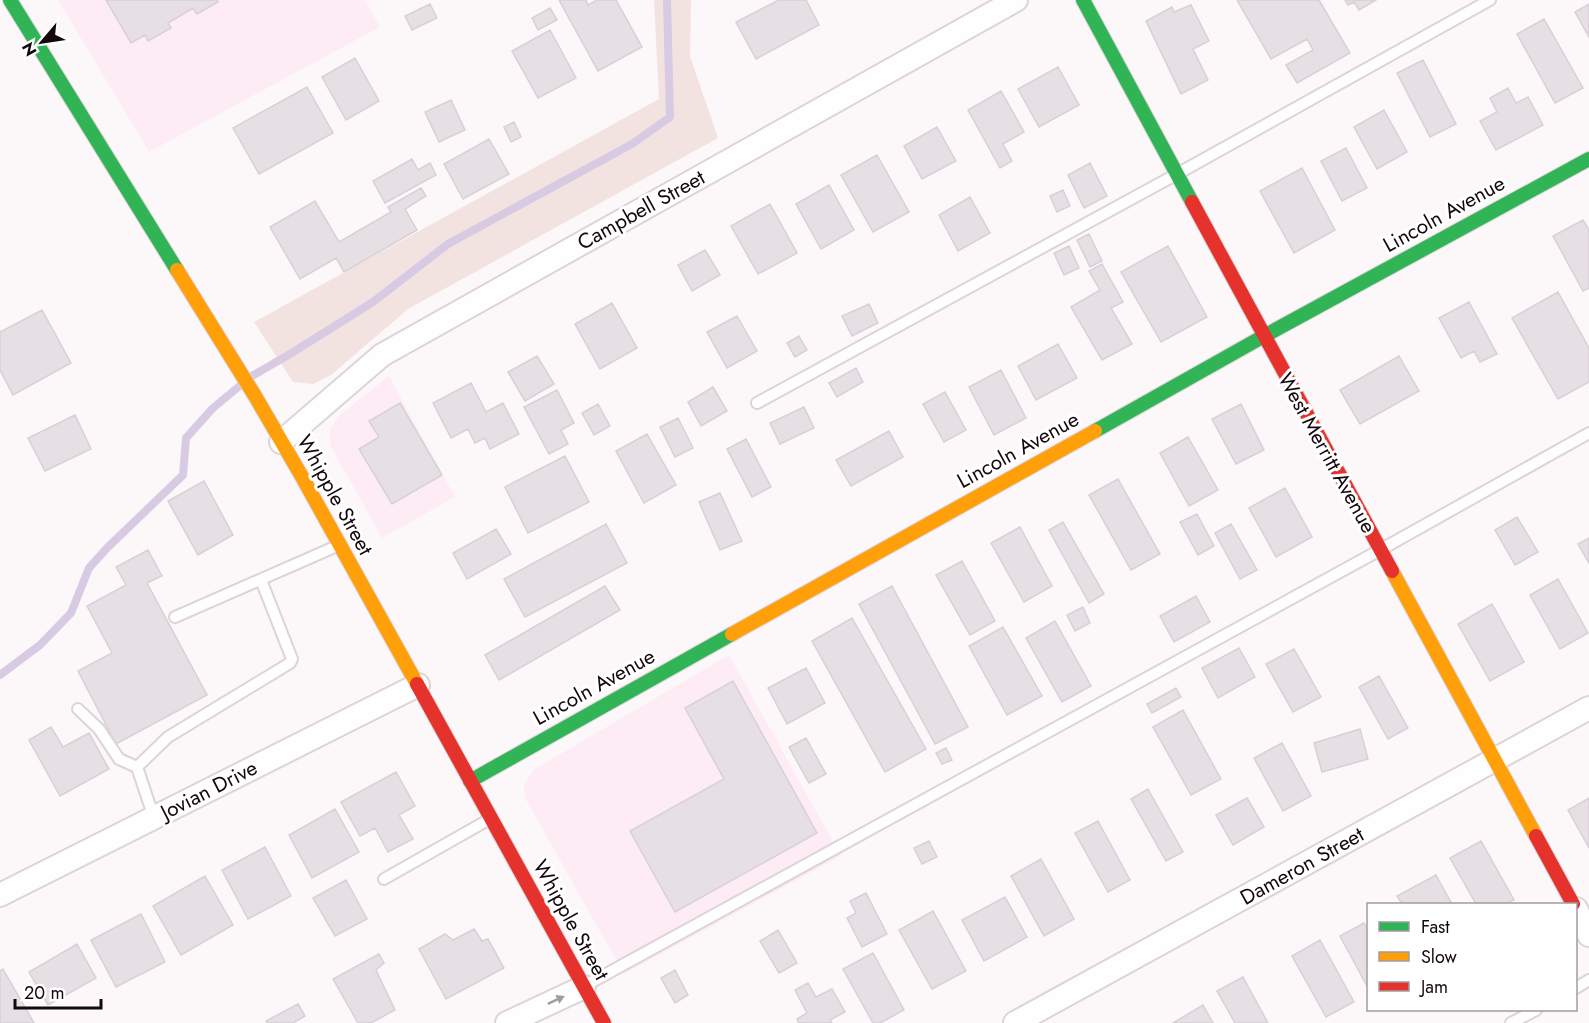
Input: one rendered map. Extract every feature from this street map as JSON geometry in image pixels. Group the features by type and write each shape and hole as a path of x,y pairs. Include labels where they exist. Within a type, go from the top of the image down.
{"street":[{"name":"Campbell Street","path":"282,442 382,355 1016,0"},
{"name":"West Merritt Avenue","path":"1083,0 1572,903"},
{"name":"Whipple Street","path":"12,9 282,442 604,1023"},
{"name":"Lincoln Avenue","path":"470,781 1264,336 1589,159"},
{"name":"Jovian Drive","path":"0,895 418,685"},
{"name":"Dameron Street","path":"1015,1023 1589,708"},
{"path":"1577,913 1589,935"},
{"path":"507,1023 584,987"}],"lane":[{"path":"758,403 1490,0"},
{"path":"584,987 1589,433"},
{"path":"175,617 339,545"},
{"path":"137,767 168,737 290,663 292,659 261,580"},
{"path":"78,709 99,729 119,759 137,767 154,818"},
{"path":"384,879 491,818"},
{"path":"1511,1023 1534,1011"}],"shaded area":[{"path":"58,0 365,0 380,27 149,152"},
{"path":"654,0 691,0 690,56 718,138 408,309 331,375 313,384 293,382 254,322 659,99"},
{"path":"389,376 455,497 382,538 330,445 330,428 340,415"},
{"path":"729,655 841,856 624,974 525,798 524,786 533,770"}],"building":[{"path":"106,0 217,0 218,2 197,14 193,8 168,23 171,28 148,41 145,35 131,43"},
{"path":"559,0 586,0 588,5 597,0 616,0 642,47 598,71"},
{"path":"779,0 806,0 819,25 756,59 736,22"},
{"path":"1237,0 1319,0 1350,53 1297,83 1286,65 1313,50 1307,39 1271,59"},
{"path":"1345,0 1376,0 1359,10 1354,2 1348,5"},
{"path":"430,4 437,18 412,30 405,16"},
{"path":"1589,4 1589,37 1575,12"},
{"path":"1191,5 1209,41 1193,49 1208,80 1181,94 1146,21 1172,7 1174,12"},
{"path":"550,8 557,20 538,30 532,18"},
{"path":"1544,19 1583,88 1555,103 1517,34"},
{"path":"550,30 576,78 538,98 512,51"},
{"path":"355,58 379,101 346,120 322,77"},
{"path":"1423,60 1456,124 1430,137 1397,73"},
{"path":"1058,67 1079,105 1039,127 1018,89"},
{"path":"307,87 333,133 259,174 233,128"},
{"path":"1508,88 1516,103 1528,97 1543,125 1496,150 1480,121 1497,112 1490,98"},
{"path":"1001,91 1024,132 1003,144 1012,161 1000,168 968,110"},
{"path":"451,100 465,130 439,142 425,112"},
{"path":"1384,110 1407,152 1377,169 1354,127"},
{"path":"514,122 521,137 511,142 504,127"},
{"path":"937,127 956,161 922,179 904,146"},
{"path":"489,139 509,174 463,199 444,164"},
{"path":"1346,148 1367,188 1342,201 1321,161"},
{"path":"877,155 909,212 873,232 841,175"},
{"path":"412,159 418,170 430,163 436,175 385,203 373,181"},
{"path":"1090,163 1107,196 1084,208 1068,175"},
{"path":"1302,168 1335,230 1294,253 1260,191"},
{"path":"829,185 854,230 821,249 796,204"},
{"path":"421,188 426,196 405,209 417,230 344,272 336,258 300,279 270,227 315,201 339,242 391,212 388,207"},
{"path":"1063,190 1070,206 1057,212 1050,196"},
{"path":"970,197 990,233 958,251 939,215"},
{"path":"770,204 797,253 758,274 731,226"},
{"path":"1583,220 1589,230 1589,288 1583,291 1553,236"},
{"path":"1089,234 1102,261 1090,267 1077,240"},
{"path":"1069,246 1079,268 1064,275 1054,253"},
{"path":"1168,246 1207,317 1161,342 1121,272"},
{"path":"705,250 720,275 692,291 678,265"},
{"path":"1102,264 1123,302 1111,308 1132,344 1102,360 1071,307 1100,290 1089,271"},
{"path":"1558,292 1589,348 1589,382 1558,399 1512,318"},
{"path":"1469,302 1497,354 1480,362 1474,351 1461,358 1439,318"},
{"path":"612,303 637,348 600,369 575,324"},
{"path":"869,304 878,323 852,336 842,316"},
{"path":"42,310 71,363 13,395 0,370 0,332"},
{"path":"737,316 757,351 727,368 707,332"},
{"path":"799,336 807,350 795,357 787,343"},
{"path":"1058,344 1077,378 1036,400 1018,366"},
{"path":"537,356 554,384 525,401 508,372"},
{"path":"1399,356 1419,391 1360,424 1340,390"},
{"path":"856,368 863,382 837,397 829,383"},
{"path":"1001,370 1026,418 994,435 969,387"},
{"path":"471,383 486,412 503,403 519,434 490,449 485,438 475,443 468,429 451,438 433,403"},
{"path":"713,387 727,411 701,426 688,402"},
{"path":"557,390 574,423 561,430 568,444 549,454 524,407"},
{"path":"945,392 966,430 944,442 923,404"},
{"path":"400,403 442,475 392,504 359,449 379,437 369,421"},
{"path":"598,404 610,426 594,435 582,413"},
{"path":"1241,404 1264,450 1236,464 1212,419"},
{"path":"804,407 814,428 780,444 770,423"},
{"path":"75,415 91,449 45,471 28,438"},
{"path":"678,418 693,448 675,457 660,427"},
{"path":"889,431 903,457 851,486 836,460"},
{"path":"647,434 676,485 644,503 616,451"},
{"path":"1188,437 1218,490 1189,506 1160,453"},
{"path":"746,439 771,487 752,497 727,449"},
{"path":"565,456 589,502 528,533 505,487"},
{"path":"1118,479 1160,554 1131,570 1089,495"},
{"path":"204,481 233,535 198,555 168,501"},
{"path":"1285,488 1312,537 1276,557 1249,508"},
{"path":"720,493 742,541 720,550 699,502"},
{"path":"1197,514 1214,546 1198,555 1180,522"},
{"path":"1517,517 1538,552 1515,565 1495,530"},
{"path":"1063,522 1104,594 1089,603 1049,530"},
{"path":"606,524 627,563 525,617 504,579"},
{"path":"1231,524 1257,570 1240,579 1215,533"},
{"path":"1020,527 1052,586 1024,602 991,543"},
{"path":"496,529 511,554 467,579 453,553"},
{"path":"1589,538 1589,563 1578,544"},
{"path":"148,550 162,576 147,583 207,695 116,744 78,671 112,653 87,606 126,585 116,567"},
{"path":"962,561 995,621 970,635 936,575"},
{"path":"1558,579 1588,633 1560,649 1530,595"},
{"path":"605,586 620,610 499,680 485,655"},
{"path":"892,586 968,727 935,744 859,604"},
{"path":"1196,596 1210,622 1174,642 1160,616"},
{"path":"1492,604 1524,662 1490,681 1458,624"},
{"path":"1083,607 1090,623 1075,631 1067,615"},
{"path":"852,618 926,749 885,772 812,641"},
{"path":"1055,621 1091,686 1062,702 1026,638"},
{"path":"1003,627 1042,696 1007,715 969,646"},
{"path":"1239,648 1255,677 1218,698 1202,668"},
{"path":"1294,649 1321,697 1293,712 1266,664"},
{"path":"806,668 825,703 787,724 768,688"},
{"path":"1379,676 1408,728 1388,739 1359,687"},
{"path":"733,681 817,833 675,912 630,831 724,779 685,708"},
{"path":"1176,688 1181,697 1152,713 1147,704"},
{"path":"1183,710 1221,779 1191,795 1153,727"},
{"path":"51,727 63,747 89,733 109,769 60,796 29,740"},
{"path":"1360,729 1368,759 1322,772 1314,743"},
{"path":"806,738 826,774 809,783 789,747"},
{"path":"1282,743 1311,796 1283,811 1254,758"},
{"path":"946,748 952,760 942,764 936,753"},
{"path":"396,772 415,806 399,815 413,839 388,852 375,828 360,836 341,802"},
{"path":"1148,789 1183,852 1166,861 1131,799"},
{"path":"1247,798 1264,827 1233,845 1216,815"},
{"path":"1589,798 1589,848 1568,810"},
{"path":"335,809 359,852 312,878 289,835"},
{"path":"1098,821 1130,880 1108,892 1075,833"},
{"path":"929,841 937,857 922,864 914,848"},
{"path":"1481,841 1514,900 1507,903 1475,903 1450,858"},
{"path":"265,847 291,896 248,919 222,870"},
{"path":"1041,859 1074,919 1044,936 1011,876"},
{"path":"1436,875 1451,903 1401,903 1397,896"},
{"path":"205,876 233,925 181,955 153,906"},
{"path":"346,880 367,919 335,936 313,898"},
{"path":"866,893 887,934 862,947 847,918 856,913 850,901"},
{"path":"1005,897 1027,937 984,961 962,920"},
{"path":"933,911 966,971 932,989 899,930"},
{"path":"141,914 165,962 116,987 91,940"},
{"path":"1364,923 1367,928 1367,986 1340,936"},
{"path":"474,929 482,941 488,939 504,968 446,999 419,949 445,934 453,940"},
{"path":"778,930 797,963 779,973 760,941"},
{"path":"1320,940 1354,1002 1326,1017 1292,956"},
{"path":"77,944 96,978 48,1005 29,972"},
{"path":"873,953 904,1010 880,1023 873,1023 843,969"},
{"path":"379,954 384,963 376,970 395,1010 371,1023 358,1023 333,979"},
{"path":"3,969 34,1023 0,1023 0,971"},
{"path":"675,970 688,995 675,1003 661,978"},
{"path":"1243,977 1268,1023 1235,1023 1217,991"},
{"path":"808,983 816,997 832,989 845,1012 830,1020 832,1023 799,1023 797,1019 807,1013 795,990"},
{"path":"298,1004 305,1016 293,1023 267,1023 266,1021"},
{"path":"1203,1005 1213,1023 1173,1023"}],"waterway":[{"path":"252,376 373,302 448,244 632,144 670,117 667,0"},
{"path":"0,675 40,645 71,613 89,568 183,475 186,438 213,408 242,384"}],"traffic: fast":[{"path":"10,0 177,270"},
{"path":"1083,0 1192,202"},
{"path":"1095,431 1589,159"},
{"path":"470,781 732,634"}],"traffic: slow":[{"path":"177,270 301,475 417,684"},
{"path":"732,634 1095,431"},
{"path":"1392,571 1536,836"}],"traffic: jam":[{"path":"1192,202 1392,571"},
{"path":"417,684 604,1023"},
{"path":"1536,836 1572,903"}]}
